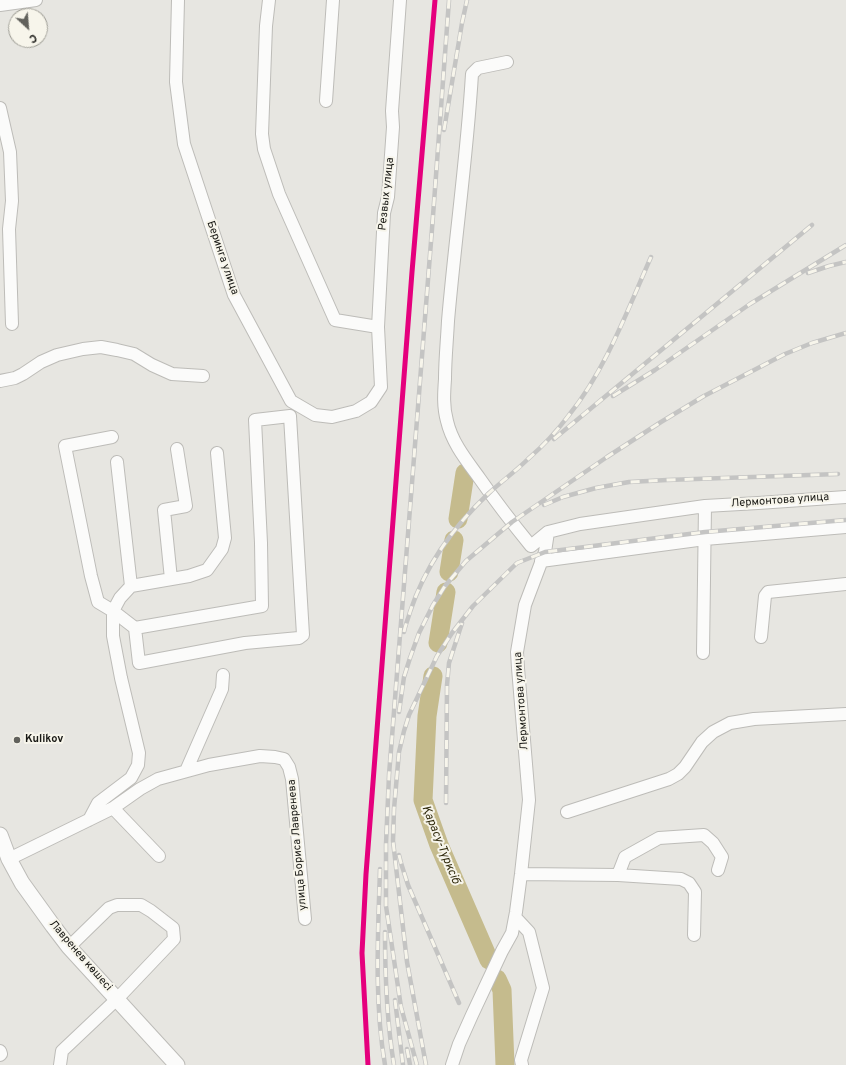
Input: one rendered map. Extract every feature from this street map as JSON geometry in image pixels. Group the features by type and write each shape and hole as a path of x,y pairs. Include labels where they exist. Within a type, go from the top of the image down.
{"main road":[{"name":"Лавренев көшесі","path":"0,835 9,859 22,883 69,947 177,1065"}],"street":[{"path":"0,5 36,0"},
{"name":"Беринга улица","path":"178,0 176,82 184,144 234,295 291,401 315,416 332,417 356,411 370,402 381,387"},
{"path":"269,0 266,26 262,134 264,149 276,187 335,320 378,327"},
{"path":"326,101 333,0"},
{"name":"Резвых улица","path":"381,387 378,327 384,213 388,197 393,127 392,111 400,0"},
{"path":"507,62 478,68 472,74 445,361 445,408 447,421 452,436 459,450 531,546 548,532"},
{"path":"1,115 10,152 12,201 9,229 12,324"},
{"path":"0,381 15,378 53,356 83,349 102,347 134,354 152,365 172,374 203,376"},
{"path":"112,437 65,446 91,576 98,602 113,611 135,628 139,662 245,643 299,638 303,635 290,416 255,420 261,543 262,606 135,628"},
{"path":"171,579 164,510 186,506 178,449"},
{"path":"89,820 98,803 131,778 138,765 139,753 121,678 113,636 113,611 120,598 131,586 189,576 207,570 222,549 225,538 217,453"},
{"path":"117,462 131,586"},
{"name":"Лермонтова улица","path":"452,1065 459,1044 472,1015 512,933 515,917 529,800 517,652 525,605 545,552 548,532 580,524 706,506 846,497"},
{"path":"703,653 706,506"},
{"path":"541,561 705,539 846,527"},
{"path":"761,638 764,596 768,592 846,584"},
{"path":"186,771 222,689 223,675"},
{"path":"567,812 669,779 678,774 685,767 702,742 713,732 730,723 754,719 846,714"},
{"name":"улица Бориса Лавренева","path":"9,859 113,808 140,789 158,780 209,765 260,756 275,756 284,759 289,767 292,779 305,919"},
{"path":"113,808 159,856"},
{"path":"618,875 625,857 659,838 704,835 713,843 722,857 718,870"},
{"path":"521,874 618,875 681,879 689,883 695,892 694,935"},
{"path":"60,1065 62,1051 117,999 174,939 173,928 151,911 140,905 117,905 109,908 69,947"},
{"path":"515,917 529,932 542,988 521,1060 522,1065"},
{"path":"0,1051 0,1056"}],"waterway":[{"name":"Қарасу-Түрксіб","path":"458,519 465,473"},
{"name":"Қарасу-Түрксіб","path":"449,572 454,540"},
{"name":"Қарасу-Түрксіб","path":"438,643 446,592"},
{"name":"Қарасу-Түрксіб","path":"433,676 427,716 423,800 439,845 489,960"},
{"name":"Қарасу-Түрксіб","path":"497,979 502,990 505,1065"}],"railway":[{"path":"417,1065 401,1007 386,906 386,844 389,775 449,0"},
{"path":"444,130 467,0"},
{"path":"554,439 812,225"},
{"path":"613,396 655,370 750,304 846,245"},
{"path":"404,632 416,595 432,563 453,533 489,493 550,438 582,397 615,339 651,257"},
{"path":"808,273 846,262"},
{"path":"399,712 404,677 419,633 433,605 445,586 466,561 512,522 607,457 704,396 785,354 812,343 846,333"},
{"path":"544,505 563,497 596,488 629,482 838,474"},
{"path":"426,1065 407,962 393,841 394,809 399,752 409,715 437,656 452,633 473,606 517,563 545,552 705,532 846,520"},
{"path":"446,803 447,685 449,663 462,623"},
{"path":"399,855 408,885 459,1003"},
{"path":"380,869 378,992 379,1017 385,1065"},
{"path":"385,932 387,999 394,1065"},
{"path":"395,1000 403,1065"},
{"path":"407,1049 410,1065"}],"transit line":[{"path":"368,1065 362,953 366,874 412,272 435,0"}],"place":[{"name":"Kulikov","path":"17,740"}]}
